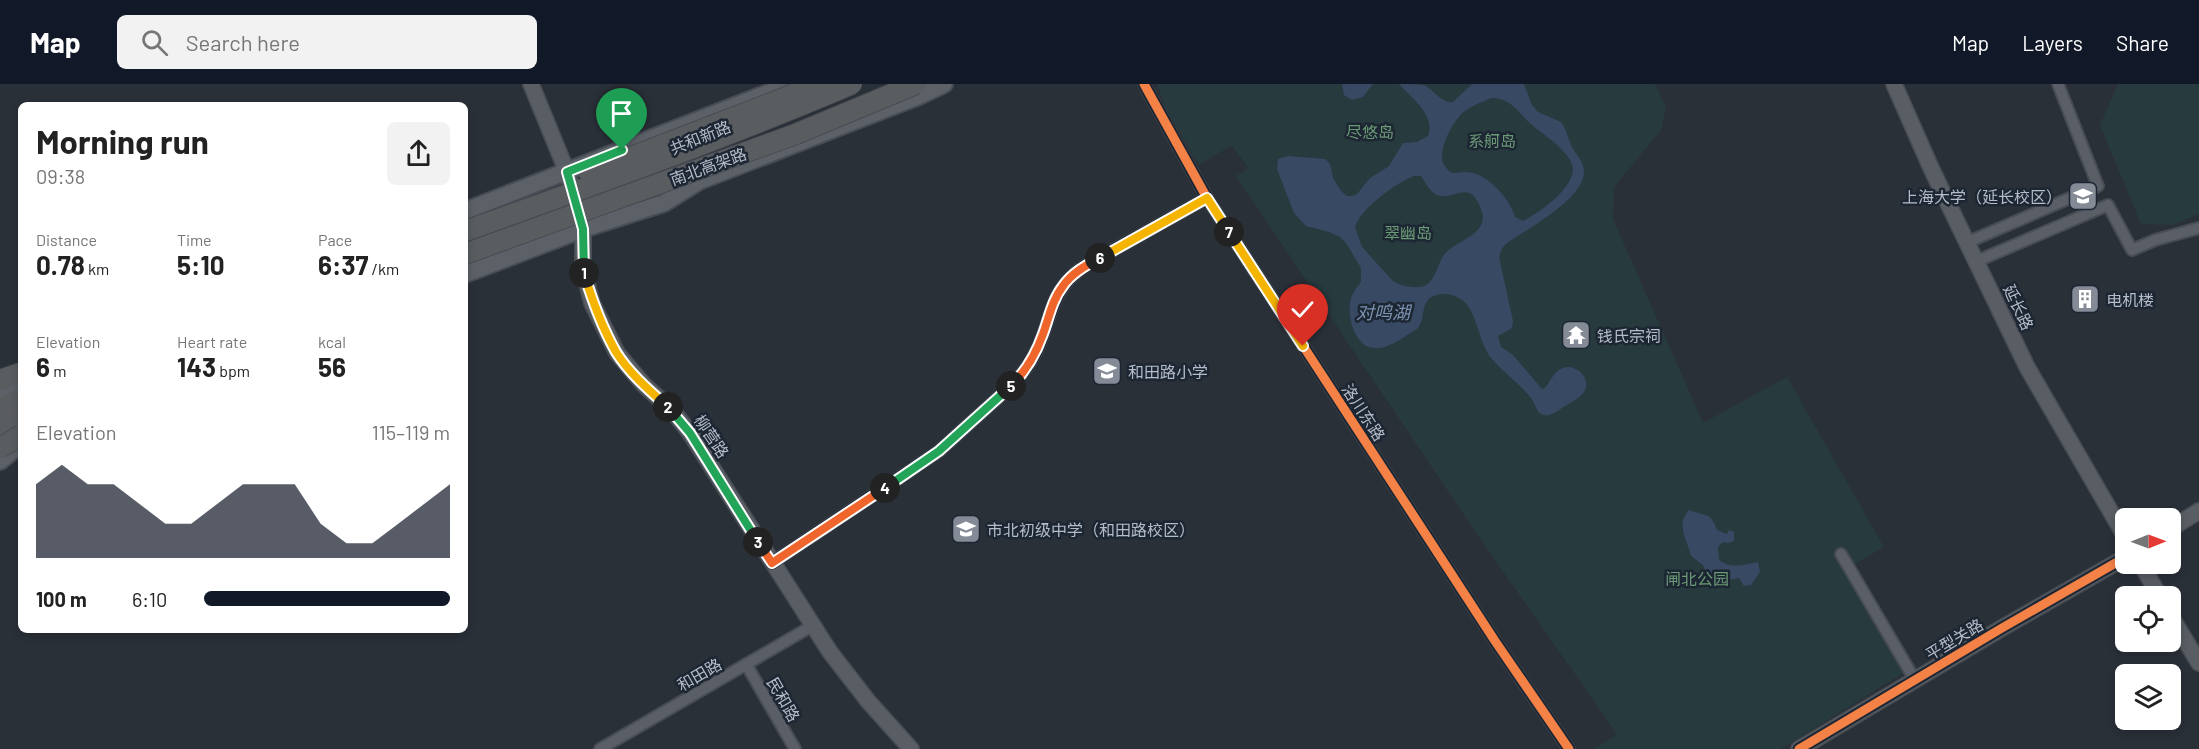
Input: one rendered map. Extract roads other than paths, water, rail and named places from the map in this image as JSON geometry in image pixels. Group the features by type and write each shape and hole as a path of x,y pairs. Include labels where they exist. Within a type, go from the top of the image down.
{"highway":[{"path":"496,220 586,175 815,84"},
{"name":"南北高架路","path":"468,230 628,173 852,84"},
{"name":"南北高架路","path":"468,253 796,134 915,84"},
{"path":"0,380 18,374"},
{"path":"0,409 18,400"},
{"path":"0,427 18,418"},
{"path":"0,448 18,437"}],"main road":[{"name":"共和新路","path":"468,224 791,84"},
{"name":"共和新路","path":"468,211 569,179 833,84"},
{"path":"468,273 581,224 699,181 919,96 944,84"},
{"path":"468,261 581,224"},
{"path":"0,394 18,385"},
{"path":"0,439 18,429"},
{"path":"0,448 18,444"},
{"path":"0,461 18,446"}],"street":[{"name":"柳营路","path":"531,84 569,179 581,224 583,268 592,303 617,353 644,385 672,410 690,433 812,626 850,679 911,749"},
{"name":"洛川东路","path":"1144,84 1207,198 1495,641 1569,749"},
{"name":"延长路","path":"1894,84 1931,168 2027,367 2115,519"},
{"path":"2058,84 2098,186 2132,250 2155,240 2199,228"},
{"path":"1968,242 2098,186"},
{"path":"772,563 939,451 1009,388 1024,371 1037,350 1053,304 1070,277 1081,268 1207,198"},
{"path":"1977,261 2108,205"},
{"path":"2181,522 2199,511"},
{"path":"1841,554 1915,680"},
{"name":"平型关路","path":"1799,749 2115,562"},
{"name":"和田路","path":"600,749 812,626"},
{"path":"2181,633 2199,663"},
{"name":"民和路","path":"746,664 795,749"}],"water":[{"path":"1342,84 1373,84 1363,97 1352,100 1344,95"},
{"name":"对鸣湖","path":"1399,84 1424,85 1441,98 1453,102 1472,84 1524,84 1532,105 1538,112 1561,122 1572,147 1582,162 1584,172 1582,182 1575,193 1540,222 1507,243 1502,248 1499,257 1513,321 1512,328 1498,336 1501,347 1513,355 1542,389 1564,367 1580,372 1586,381 1582,395 1552,414 1539,413 1527,393 1492,359 1486,350 1471,310 1465,302 1456,297 1443,294 1430,298 1424,307 1417,329 1391,345 1374,348 1361,342 1353,329 1350,305 1351,298 1361,282 1361,268 1340,237 1306,226 1294,213 1277,169 1278,159 1288,156 1325,159 1330,164 1333,178 1341,191 1347,196 1353,196 1370,178 1389,166 1403,143 1417,142 1428,136 1430,129 1426,114","holes":["1491,98 1510,103 1562,150 1570,160 1573,169 1566,187 1549,204 1523,221 1515,217 1509,203 1492,184 1472,173 1452,173 1445,167 1442,160 1446,139 1457,120 1468,109","1414,176 1421,176 1435,194 1442,196 1466,192 1471,194 1476,199 1483,218 1477,231 1444,255 1428,284 1416,287 1404,286 1393,281 1362,247 1355,227 1364,212 1380,197"]},
{"path":"1689,510 1710,517 1717,530 1727,534 1729,530 1734,532 1734,541 1723,542 1718,547 1719,560 1734,566 1758,562 1760,572 1751,585 1744,586 1739,578 1729,580 1719,587 1710,582 1703,565 1691,556 1684,533 1683,521"}],"place":[{"name":"上海大学（延长校区）","path":"2083,196"},
{"name":"电机楼","path":"2085,299"},
{"name":"钱氏宗祠","path":"1576,335"},
{"name":"和田路小学","path":"1107,371"},
{"name":"市北初级中学（和田路校区）","path":"966,529"}],"park label":[{"name":"尽悠岛","path":"1370,131"},
{"name":"系舸岛","path":"1492,140"},
{"name":"翠幽岛","path":"1408,232"},
{"name":"闸北公园","path":"1697,578"}]}
